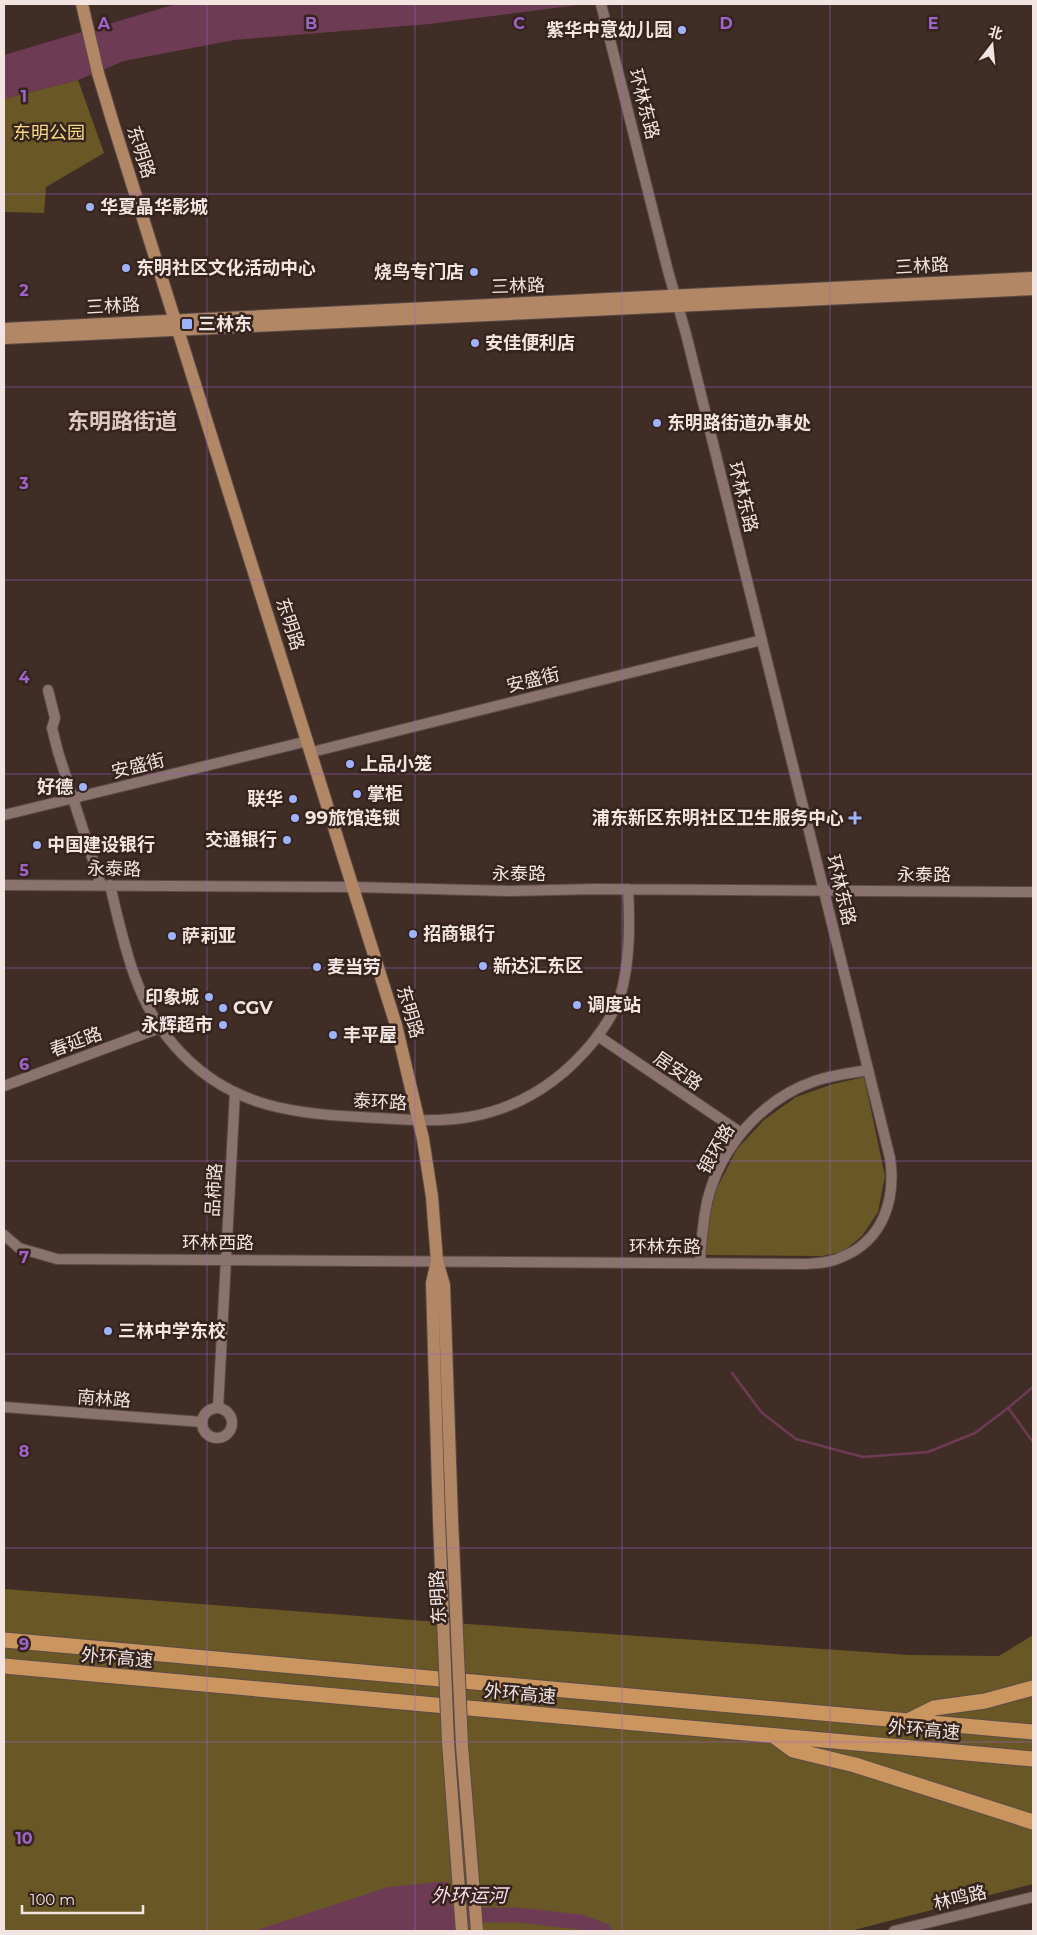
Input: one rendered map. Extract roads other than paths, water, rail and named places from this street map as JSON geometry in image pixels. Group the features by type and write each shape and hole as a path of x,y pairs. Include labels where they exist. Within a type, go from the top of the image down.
{"highway":[{"name":"外环高速","path":"4,1640 1033,1732"},
{"name":"外环高速","path":"4,1666 1033,1758"},
{"path":"908,1720 934,1708 985,1701 1033,1688"},
{"path":"772,1735 793,1750 856,1765 1033,1822"}],"main road":[{"name":"东明路","path":"82,4 98,73 354,887 396,1025 420,1120 428,1165 438,1262 444,1285 448,1742 462,1931"},
{"name":"三林路","path":"677,301 1033,278"},
{"name":"三林路","path":"4,329 177,325 677,301 1033,288"},
{"name":"三林路","path":"4,338 177,325"},
{"name":"东明路","path":"446,1520 476,1931"}],"street":[{"name":"环林东路","path":"438,1262 825,1263 843,1257 860,1247 872,1235 882,1221 892,1191 890,1158 762,640 601,4"},
{"name":"安盛街","path":"4,815 72,798 310,747 762,640"},
{"name":"泰环路","path":"48,690 54,718 52,728 72,798 106,885 131,963 149,1009 160,1028 190,1062 209,1077 255,1102 279,1109 309,1114 443,1120 494,1112 536,1094 556,1080 585,1051 610,1018 619,999 629,947 628,889"},
{"name":"永泰路","path":"4,885 354,887 518,891 628,889 1033,892"},
{"name":"春延路","path":"4,1086 160,1028"},
{"name":"居安路","path":"598,1036 741,1133"},
{"name":"银环路","path":"700,1263 702,1233 708,1201 722,1163 741,1133 764,1110 802,1086 830,1076 868,1070"},
{"name":"品柿路","path":"218,1408 235,1092"},
{"name":"环林西路","path":"4,1235 19,1248 57,1259 438,1262"},
{"name":"南林路","path":"4,1407 202,1422"},
{"path":"218,1408 224,1409 231,1418 232,1424 227,1434 216,1438 203,1428 202,1422 207,1412 218,1408"},
{"name":"林鸣路","path":"894,1931 1033,1897"}],"waterway":[{"path":"732,1373 762,1413 796,1439 863,1457 928,1452 975,1433 1033,1387"},
{"path":"1009,1409 1033,1442"},
{"name":"外环运河","path":"432,1915 518,1915 581,1922 605,1931"}],"place":[{"name":"紫华中意幼儿园","path":"682,30"},
{"name":"华夏晶华影城","path":"90,207"},
{"name":"东明社区文化活动中心","path":"126,268"},
{"name":"烧鸟专门店","path":"474,272"},
{"name":"三林东","path":"187,324"},
{"name":"安佳便利店","path":"475,343"},
{"name":"东明路街道办事处","path":"657,423"},
{"name":"上品小笼","path":"350,764"},
{"name":"好德","path":"83,787"},
{"name":"掌柜","path":"357,794"},
{"name":"联华","path":"293,799"},
{"name":"99旅馆连锁","path":"295,818"},
{"name":"浦东新区东明社区卫生服务中心","path":"855,818"},
{"name":"交通银行","path":"287,840"},
{"name":"中国建设银行","path":"37,845"},
{"name":"招商银行","path":"413,934"},
{"name":"萨莉亚","path":"172,936"},
{"name":"新达汇东区","path":"483,966"},
{"name":"麦当劳","path":"317,967"},
{"name":"印象城","path":"209,997"},
{"name":"调度站","path":"577,1005"},
{"name":"CGV","path":"223,1008"},
{"name":"永辉超市","path":"223,1025"},
{"name":"丰平屋","path":"333,1035"},
{"name":"三林中学东校","path":"108,1331"}],"district":[{"name":"东明路街道","path":"122,421"}],"park label":[{"name":"东明公园","path":"49,133"}]}
